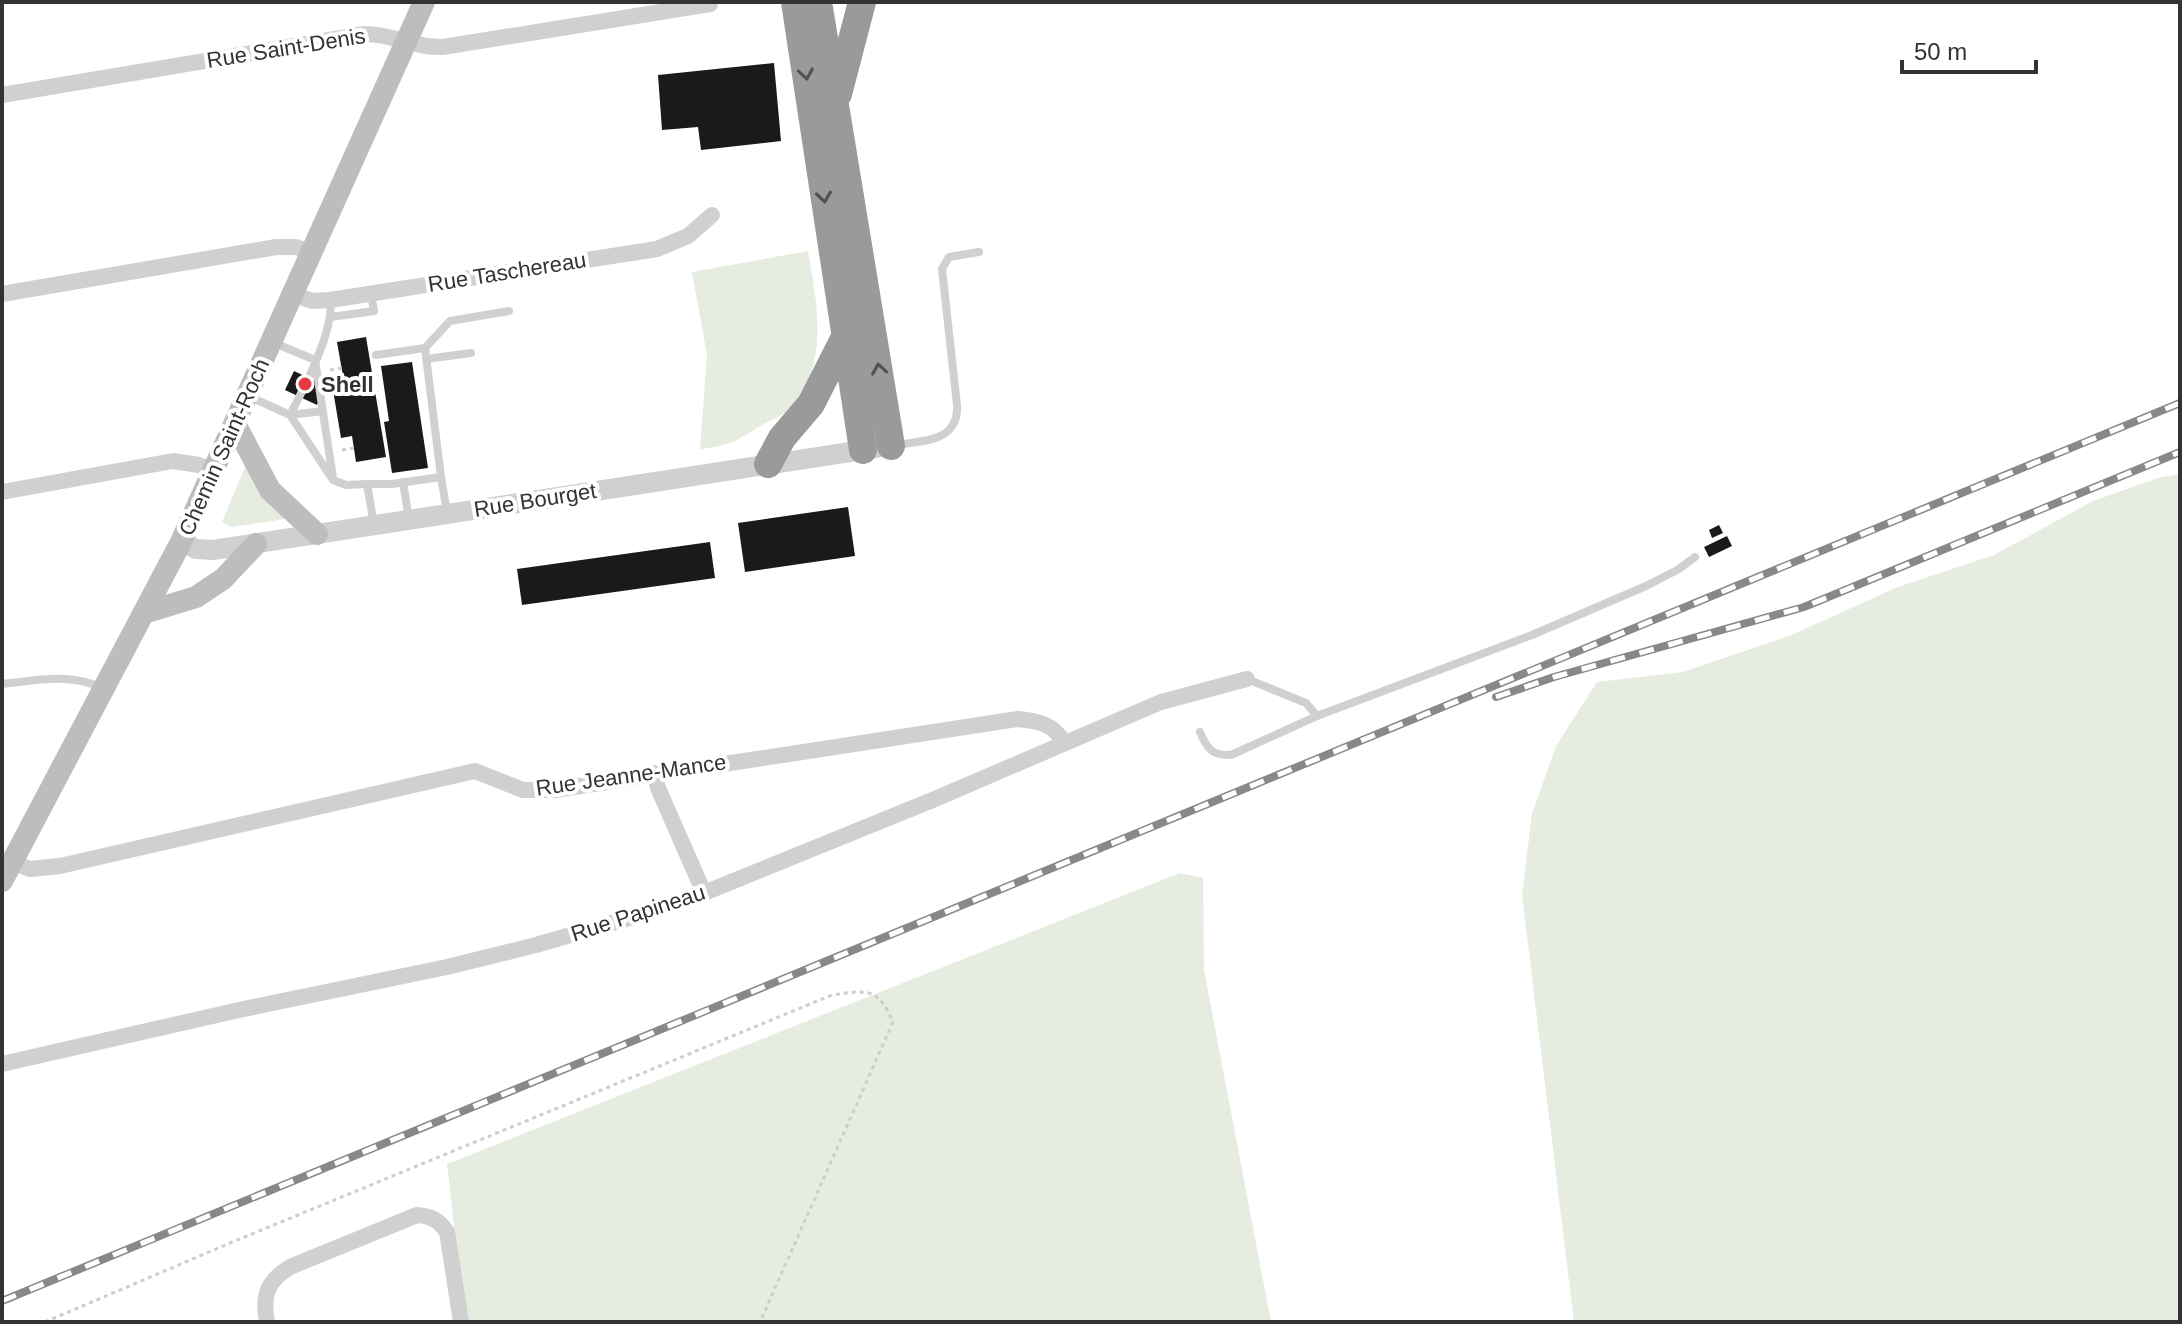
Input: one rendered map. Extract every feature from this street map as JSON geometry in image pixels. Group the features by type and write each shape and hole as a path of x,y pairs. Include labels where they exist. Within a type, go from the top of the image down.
{"highway":[{"path":"795,2 863,450"},
{"path":"818,2 891,446"},
{"path":"836,106 862,2"},
{"path":"768,464 782,438 811,404 845,337"}],"main road":[{"name":"Chemin Saint-Roch","path":"7,871 181,542 424,2"},
{"path":"235,424 270,490 317,534"},
{"path":"144,613 196,597 223,579 256,544"}],"street":[{"name":"Rue Saint-Denis","path":"2,95 365,34 385,34 419,46 443,47 710,4"},
{"name":"Rue Taschereau","path":"292,294 330,309 371,294 657,249 688,236 712,215"},
{"path":"2,294 276,247 296,247 311,252"},
{"name":"Rue Bourget","path":"181,542 208,550 256,544 891,446"},
{"path":"2,492 173,461 199,465 213,471"},
{"name":"Rue Papineau","path":"2,1064 462,963 590,930 704,893 1173,698 1247,679"},
{"name":"Rue Jeanne-Mance","path":"7,871 60,866 475,771 523,790 537,791 1018,719 1045,723 1064,742"},
{"path":"654,773 704,893"},
{"path":"267,1322 265,1296 269,1284 278,1275 417,1215 429,1215 440,1222 449,1243 461,1322"}],"lane":[{"path":"891,446 939,438 955,424 957,405 942,269 949,257 979,252"},
{"path":"290,415 315,360 330,309"},
{"path":"376,355 425,348 450,321 509,311"},
{"path":"271,342 315,360"},
{"path":"425,348 448,514"},
{"path":"426,359 471,353"},
{"path":"315,360 333,480"},
{"path":"247,395 290,415 333,480 346,485 441,477"},
{"path":"290,415 323,411"},
{"path":"403,482 409,520"},
{"path":"367,484 374,525"},
{"path":"1200,732 1212,752 1220,756 1231,755 1317,716 1532,635 1646,586 1695,557"},
{"path":"2,684 64,677 103,688"},
{"path":"1247,679 1306,703 1317,716"}],"path":[{"path":"45,1322 832,995 864,990 885,1002 893,1022 760,1322"}],"shaded area":[{"path":"808,251 815,291 817,331 812,370 804,389 793,406 782,414 732,442 700,449 707,355 692,272"},
{"path":"246,465 285,519 232,527 222,522"},
{"path":"2180,474 2180,1322 1574,1322 1522,895 1532,814 1556,746 1597,682 1683,672 1789,636 1898,587 1994,555 2093,501 2158,478"},
{"path":"1180,873 1203,878 1204,970 1271,1322 465,1322 447,1164"}],"building":[{"path":"774,63 781,141 701,150 698,127 662,130 658,75"},
{"path":"366,337 386,457 356,462 352,436 341,438 332,384 344,382 337,342"},
{"path":"412,362 428,468 392,473 384,422 389,421 381,366"},
{"path":"294,371 326,386 317,405 285,390"},
{"path":"848,507 855,556 745,572 738,523"},
{"path":"1719,525 1723,533 1712,538 1709,530"},
{"path":"1727,536 1732,546 1709,557 1704,547"},
{"path":"710,542 715,578 522,605 517,569"}],"railway":[{"path":"2,1301 2180,403"},
{"path":"1496,697 1554,677 1804,607 2180,452"}],"place":[{"name":"Shell","path":"305,384"}]}
